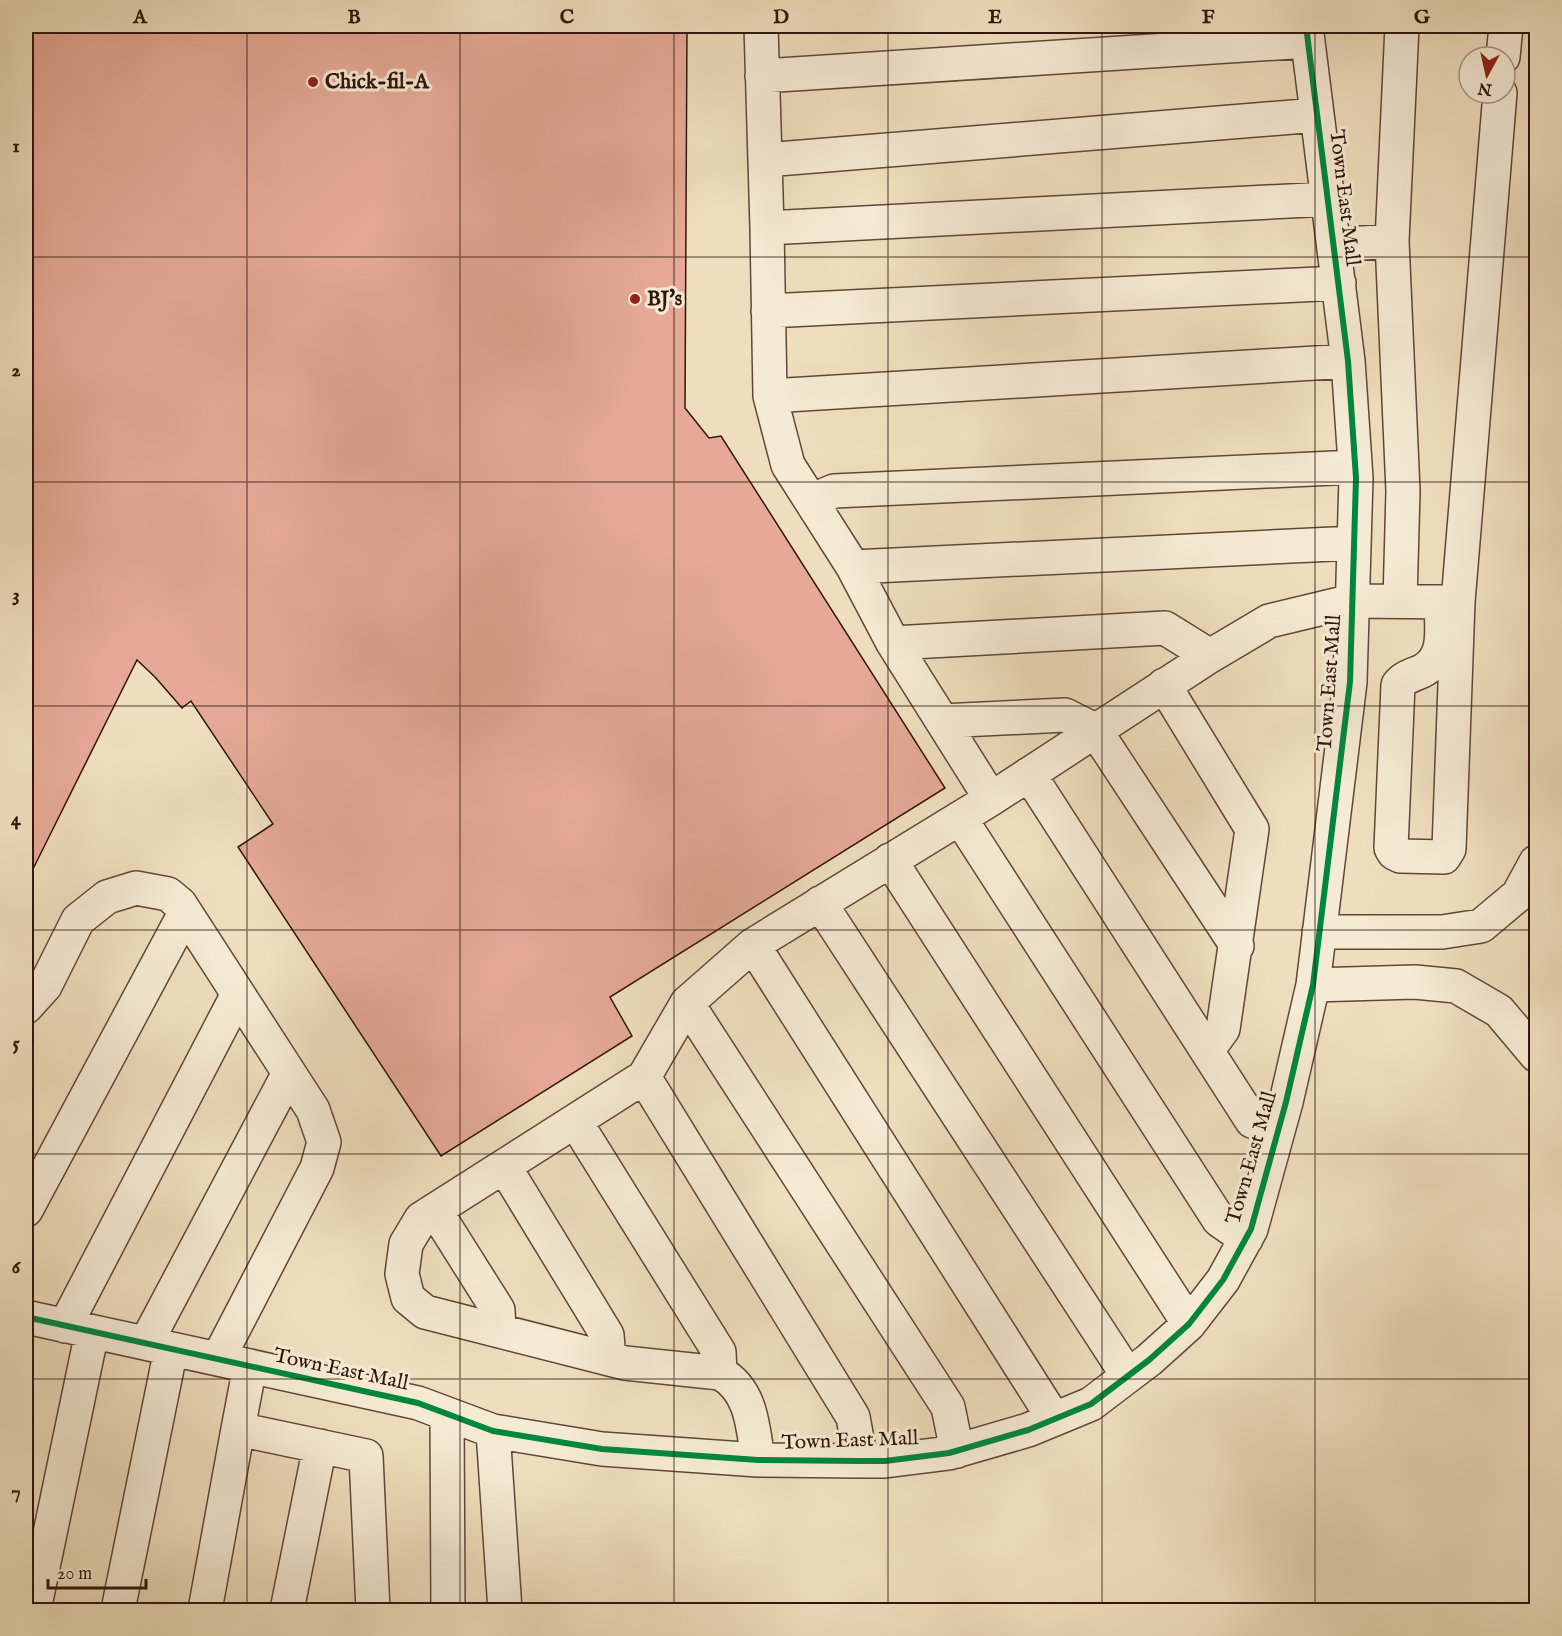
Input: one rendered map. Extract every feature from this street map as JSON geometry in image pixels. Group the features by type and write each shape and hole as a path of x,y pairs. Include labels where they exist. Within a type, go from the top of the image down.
{"street":[{"path":"761,26 770,396 788,465 853,567 893,643 991,799"},
{"path":"1400,601 1403,491 1392,241 1402,26"},
{"path":"1504,45 1506,26"},
{"path":"762,76 1307,33"},
{"name":"Town East Mall","path":"26,1317 418,1403 493,1431 602,1449 758,1460 861,1461 885,1461 957,1451 1028,1430 1091,1404 1189,1324 1223,1280 1251,1229 1278,1131 1313,985 1350,682 1355,467 1348,361 1307,33"},
{"path":"1450,602 1449,849 1444,857 1400,856 1391,848 1398,685 1408,676 1434,663 1440,654 1450,602 1499,105"},
{"path":"765,160 1317,115"},
{"path":"767,228 1328,199"},
{"path":"1334,245 1392,241"},
{"path":"768,311 1339,283"},
{"path":"770,396 1348,361"},
{"path":"811,501 834,491 1355,467"},
{"path":"853,567 1354,543"},
{"path":"758,1460 749,1406 730,1379 720,1373 625,1363 425,1312 408,1298 402,1274 406,1244 421,1219 644,1077 687,1003 753,945 991,799 1210,656 1269,621 1352,601 1450,602"},
{"path":"893,643 1165,628 1210,656"},
{"path":"1164,685 1252,829 1237,946 1223,1029 1207,1051"},
{"path":"942,721 1065,715 1095,730 1237,946"},
{"path":"1029,774 1252,1120 1278,1131"},
{"path":"960,818 1219,1220 1246,1239"},
{"path":"890,860 1189,1324"},
{"path":"1319,932 1442,932 1481,926 1518,895 1536,862"},
{"path":"26,1007 45,986 78,921 107,897 136,888 168,894 180,904 313,1110 324,1142 317,1168 218,1359"},
{"path":"820,903 1128,1376"},
{"path":"26,1210 185,913"},
{"path":"753,945 1054,1419"},
{"path":"1313,985 1414,982 1456,986 1499,1011 1536,1055"},
{"path":"34,1611 79,1329 238,994"},
{"path":"687,1003 948,1407 957,1451"},
{"path":"118,1611 159,1346 289,1073"},
{"path":"644,1077 853,1417 861,1461"},
{"path":"575,1121 719,1352 720,1373"},
{"path":"504,1166 607,1335 609,1359"},
{"path":"435,1210 498,1310 499,1331"},
{"path":"205,1611 250,1366"},
{"path":"447,1414 448,1611"},
{"path":"238,1429 366,1456 373,1611"},
{"path":"493,1431 505,1611"},
{"path":"287,1611 320,1446"}],"building":[{"path":"26,26 687,26 685,408 709,438 721,436 945,788 610,997 632,1036 441,1156 238,847 273,824 191,701 182,708 137,660 26,883"}],"cycle path":[{"path":"26,1317 418,1403 493,1431 602,1449 758,1460 861,1461 885,1461 949,1453 1028,1430 1091,1404 1149,1360 1189,1324 1223,1280 1251,1229 1286,1102 1313,985 1350,682 1356,478 1348,361 1306,26"}],"place":[{"name":"Chick-fil-A","path":"313,82"},
{"name":"BJ's","path":"635,299"}]}
